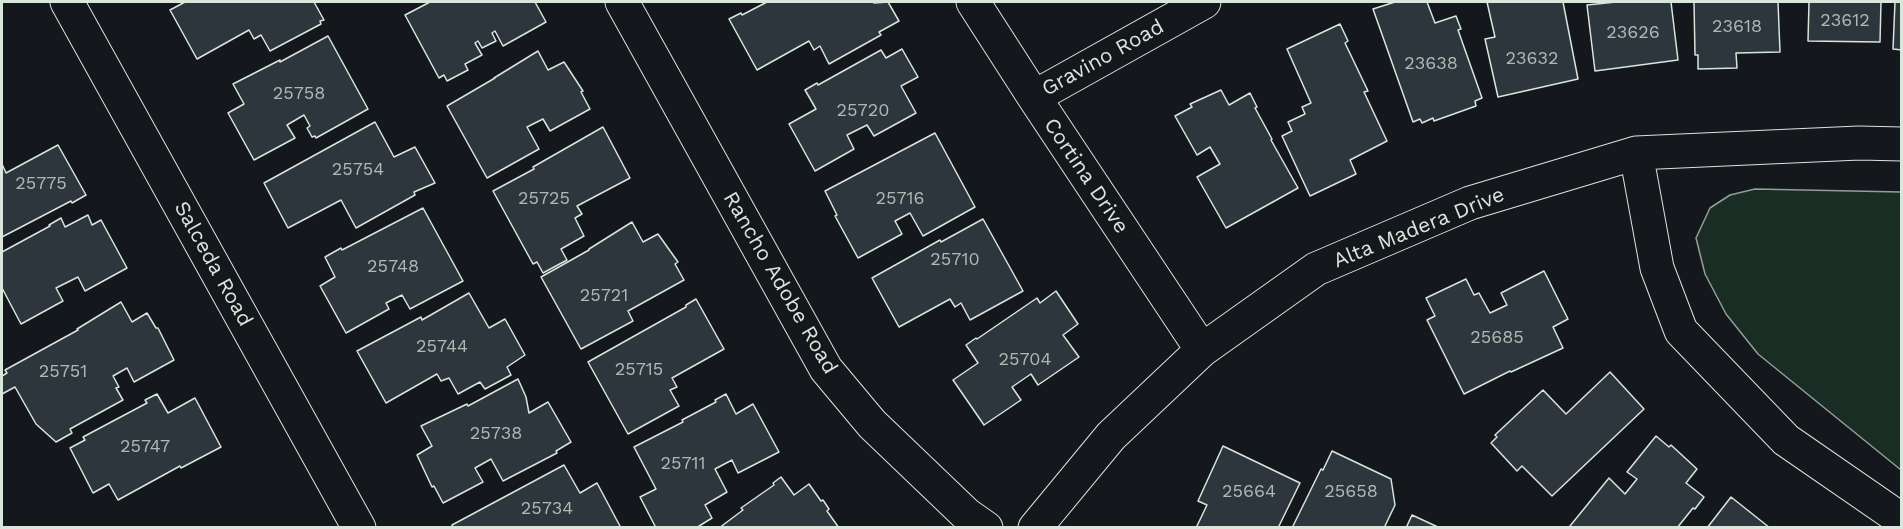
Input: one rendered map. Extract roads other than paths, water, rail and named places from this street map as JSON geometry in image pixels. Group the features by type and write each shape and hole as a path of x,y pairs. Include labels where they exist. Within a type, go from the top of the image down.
{"street":[{"name":"Salceda Road","path":"67,2 358,528"},
{"name":"Rancho Adobe Road","path":"622,2 826,369 872,424 966,514 986,528"},
{"name":"Cortina Drive","path":"973,2 1202,350"},
{"name":"Gravino Road","path":"1034,97 1203,2"},
{"name":"Alta Madera Drive","path":"1035,528 1111,436 1202,350 1316,269 1470,203 1636,153 1859,143 1902,144"},
{"path":"1636,153 1657,268 1681,331 1786,440 1902,520"}]}
